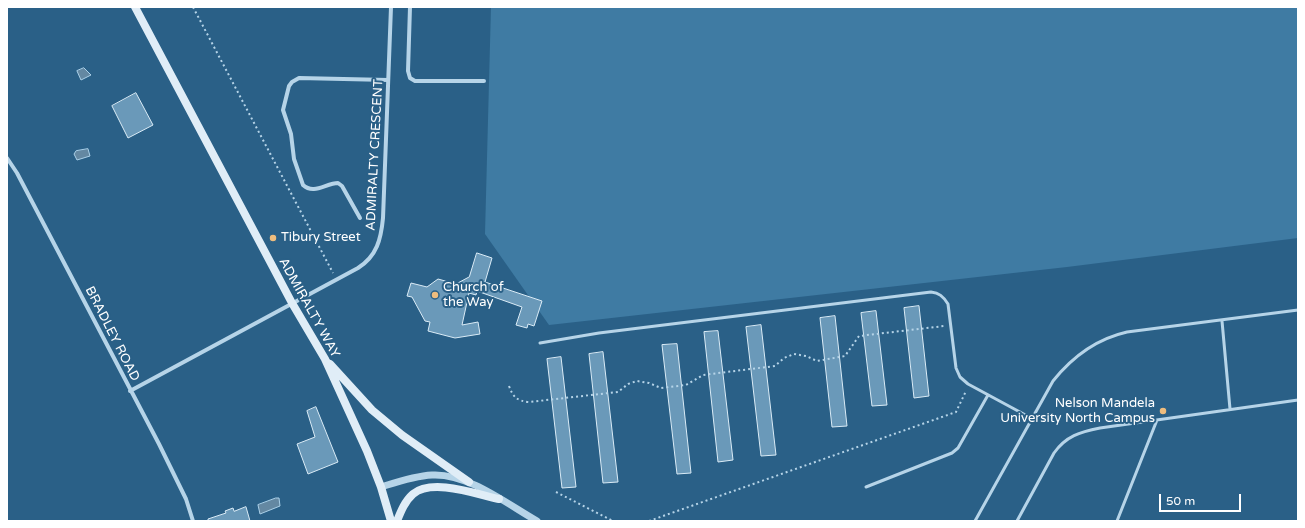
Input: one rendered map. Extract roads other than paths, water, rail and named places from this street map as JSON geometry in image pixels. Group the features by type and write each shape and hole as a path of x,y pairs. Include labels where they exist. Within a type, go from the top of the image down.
{"main road":[{"name":"ADMIRALTY WAY","path":"134,7 292,303 325,360 364,444 381,487 391,521"},
{"path":"325,360 372,410 402,435 469,482"},
{"path":"397,521 402,509 413,494 427,487 442,487 498,499"}],"street":[{"name":"ADMIRALTY CRESCENT","path":"292,303 363,265 373,255 381,237 391,7"},
{"path":"410,7 408,71 410,78 415,80 484,81"},
{"path":"360,218 342,186 338,183 315,190 306,188 303,185 294,159 291,134 284,116 285,96 292,82 300,78 388,80"},
{"name":"BRADLEY ROAD","path":"7,158 17,173 166,458 186,499 193,521"},
{"path":"130,391 292,303"},
{"path":"381,487 431,475 452,477 469,482 537,521"}],"lane":[{"path":"540,343 600,333 930,292 944,296 948,304 956,368 960,377 968,384 1031,418"},
{"path":"975,521 1031,418 1053,381 1063,368 1078,354 1100,341 1114,335 1135,330 1222,321 1298,310"},
{"path":"1222,321 1230,410"},
{"path":"866,487 946,457 952,453 958,448 988,395"},
{"path":"1016,521 1054,453 1068,437 1087,430 1298,400"},
{"path":"1117,521 1157,420"}],"place":[{"name":"Tibury Street","path":"273,238"},
{"name":"Church of the Way","path":"435,295"},
{"name":"Nelson Mandela University North Campus","path":"1163,411"}]}
